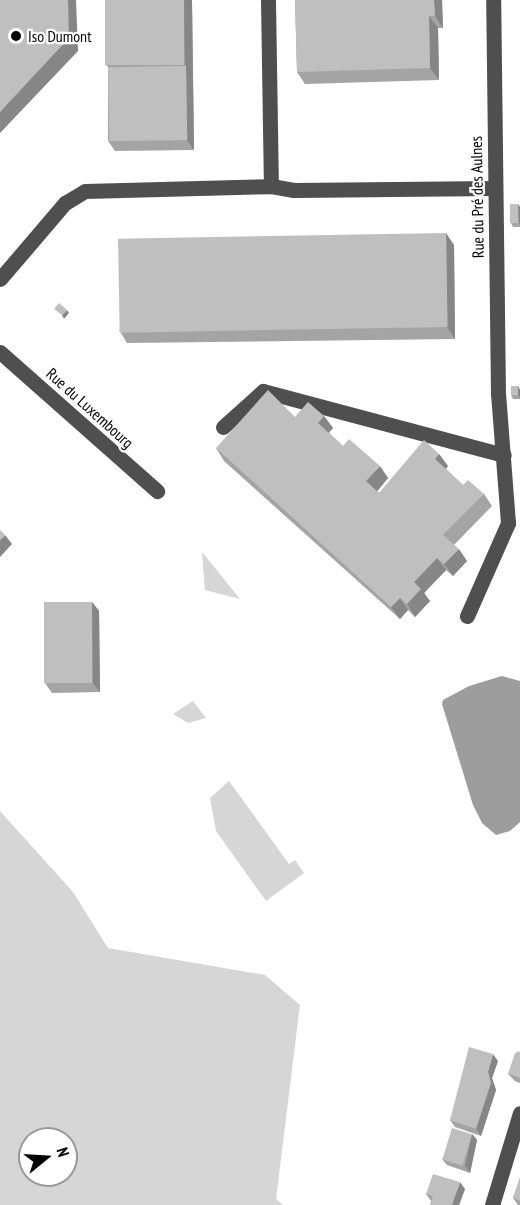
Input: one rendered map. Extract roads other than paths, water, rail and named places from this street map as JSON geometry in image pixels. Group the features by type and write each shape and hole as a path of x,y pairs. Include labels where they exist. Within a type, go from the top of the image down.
{"street":[{"path":"268,0 271,186"},
{"name":"Rue du Pré des Aulnes","path":"467,616 508,523 498,394 493,0"},
{"path":"0,279 65,203 85,191 112,188 271,186 294,190 495,188"},
{"name":"Rue du Luxembourg","path":"0,352 157,491"},
{"path":"223,428 262,391 504,455"},
{"path":"492,1205 520,1113"}],"place":[{"name":"Iso Dumont","path":"16,36"}]}
